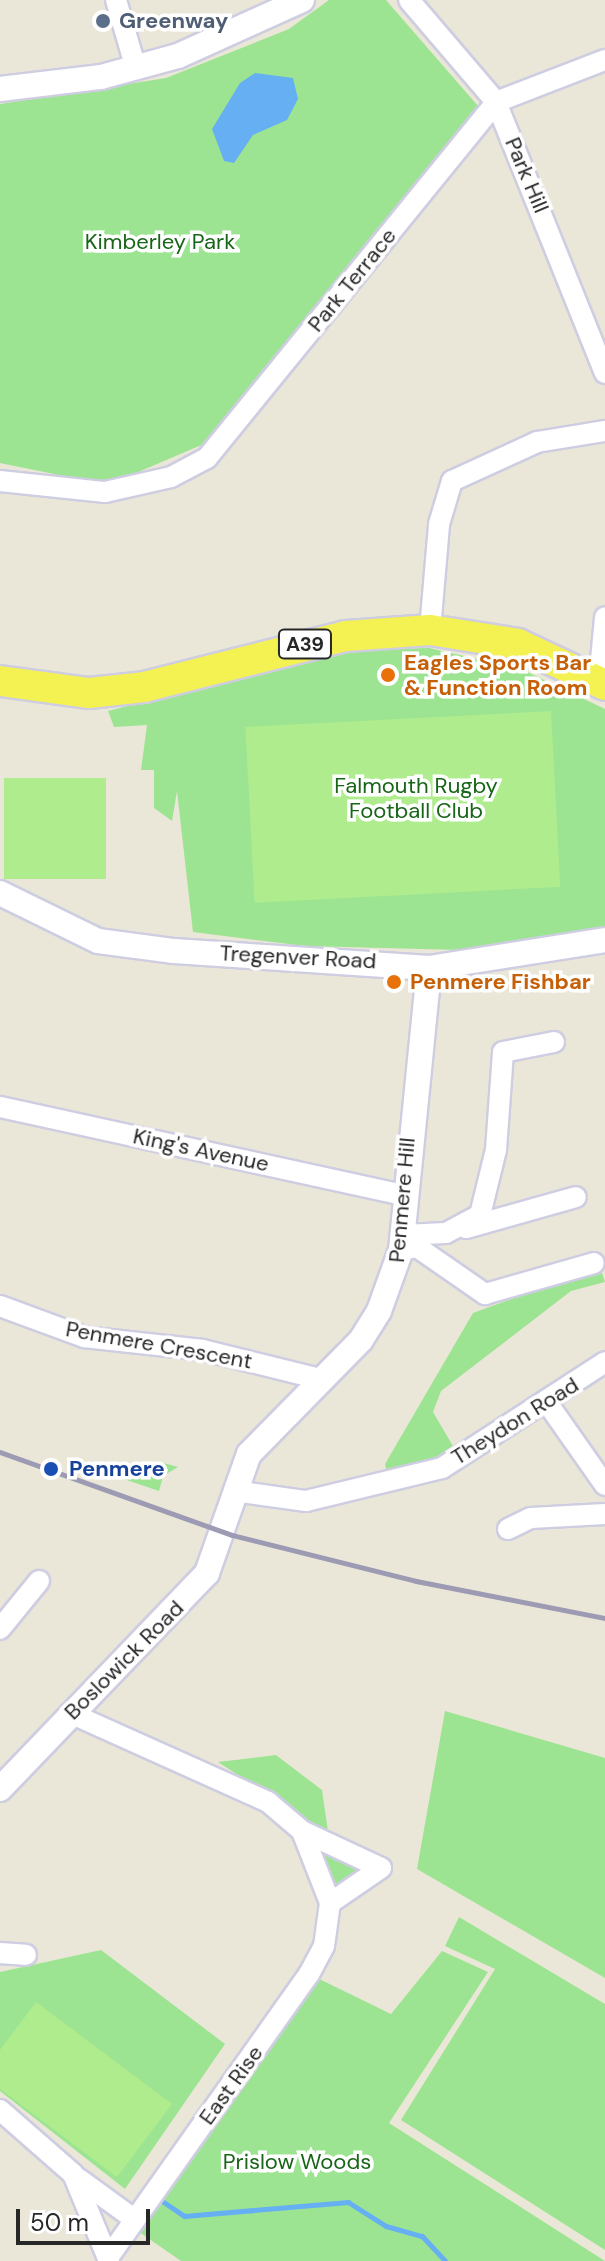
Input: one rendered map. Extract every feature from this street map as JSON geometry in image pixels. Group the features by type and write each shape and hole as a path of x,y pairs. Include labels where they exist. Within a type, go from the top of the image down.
{"main road":[{"name":"A39","path":"0,681 89,693 144,687 321,641 430,630 518,644 602,683"}],"street":[{"path":"116,0 136,69"},
{"path":"0,89 136,69 222,41 302,0"},
{"name":"Park Hill","path":"409,0 496,102 596,324 605,373"},
{"path":"496,102 605,60"},
{"name":"Park Terrace","path":"0,481 105,492 171,477 207,458 496,102"},
{"path":"430,630 439,524 452,481 537,442 605,431"},
{"path":"602,683 605,617"},
{"name":"Tregenver Road","path":"0,893 98,941 429,968 605,940"},
{"name":"Penmere Hill","path":"229,1519 234,1491 257,1443 361,1340 393,1284 402,1242 402,1195 429,968"},
{"path":"466,1228 489,1195 503,1052 554,1042"},
{"name":"King's Avenue","path":"0,1107 402,1195"},
{"path":"402,1242 466,1228 576,1197"},
{"path":"402,1242 417,1247 485,1294 594,1263"},
{"name":"Penmere Crescent","path":"0,1306 84,1337 203,1350 320,1379"},
{"name":"Theydon Road","path":"234,1491 306,1501 381,1485 464,1457 548,1404 605,1362"},
{"path":"548,1404 605,1485"},
{"path":"508,1529 531,1518 605,1514"},
{"name":"Boslowick Road","path":"0,1789 70,1713 188,1595 215,1561 229,1519"},
{"path":"0,1629 39,1581"},
{"name":"East Rise","path":"70,1713 204,1769 268,1802 302,1831 381,1868 330,1903"},
{"name":"East Rise","path":"109,2258 309,1974 324,1946 330,1903 302,1831"},
{"path":"0,1953 26,1955"},
{"path":"0,2110 73,2174 134,2219"},
{"path":"73,2174 109,2258"}],"green space":[{"name":"Kimberley Park","path":"329,0 386,0 478,106 206,443 108,485 0,463 0,104 166,78 289,29"},
{"name":"Falmouth Rugby Football Club","path":"429,648 521,669 605,709 605,928 460,950 305,946 193,932 177,791 172,821 154,808 154,770 141,770 147,725 114,727 108,711 346,650"},
{"path":"551,711 560,887 255,903 245,727"},
{"path":"4,778 106,778 106,879 4,879"},
{"path":"600,1267 605,1282 571,1291 441,1391 433,1412 457,1453 388,1476 385,1464 473,1313"},
{"path":"160,1462 178,1467 163,1476 159,1491 100,1471"},
{"path":"445,1711 605,1758 605,1978 417,1869"},
{"path":"276,1755 322,1790 330,1845 373,1869 335,1894 321,1842 307,1820 218,1762"},
{"path":"459,1917 605,2004 605,2250 401,2120 495,1969 445,1946"},
{"path":"101,1950 225,2044 125,2189 0,2091 0,1972"},
{"name":"Prislow Woods","path":"442,1951 488,1972 389,2123 605,2261 181,2261 132,2227 309,1974 391,2014"},
{"path":"36,2002 172,2104 117,2177 0,2089 0,2050"}],"water":[{"path":"255,73 293,78 298,99 287,120 253,135 234,163 224,161 212,129 240,83"}],"waterway":[{"path":"162,2201 184,2216 348,2202 386,2226 422,2236 445,2261"}],"railway":[{"path":"0,1452 232,1535 416,1581 605,1618"}],"place":[{"name":"Greenway","path":"103,21"},
{"name":"Eagles Sports Bar & Function Room","path":"388,675"},
{"name":"Penmere Fishbar","path":"394,982"},
{"name":"Penmere","path":"51,1469"}]}
